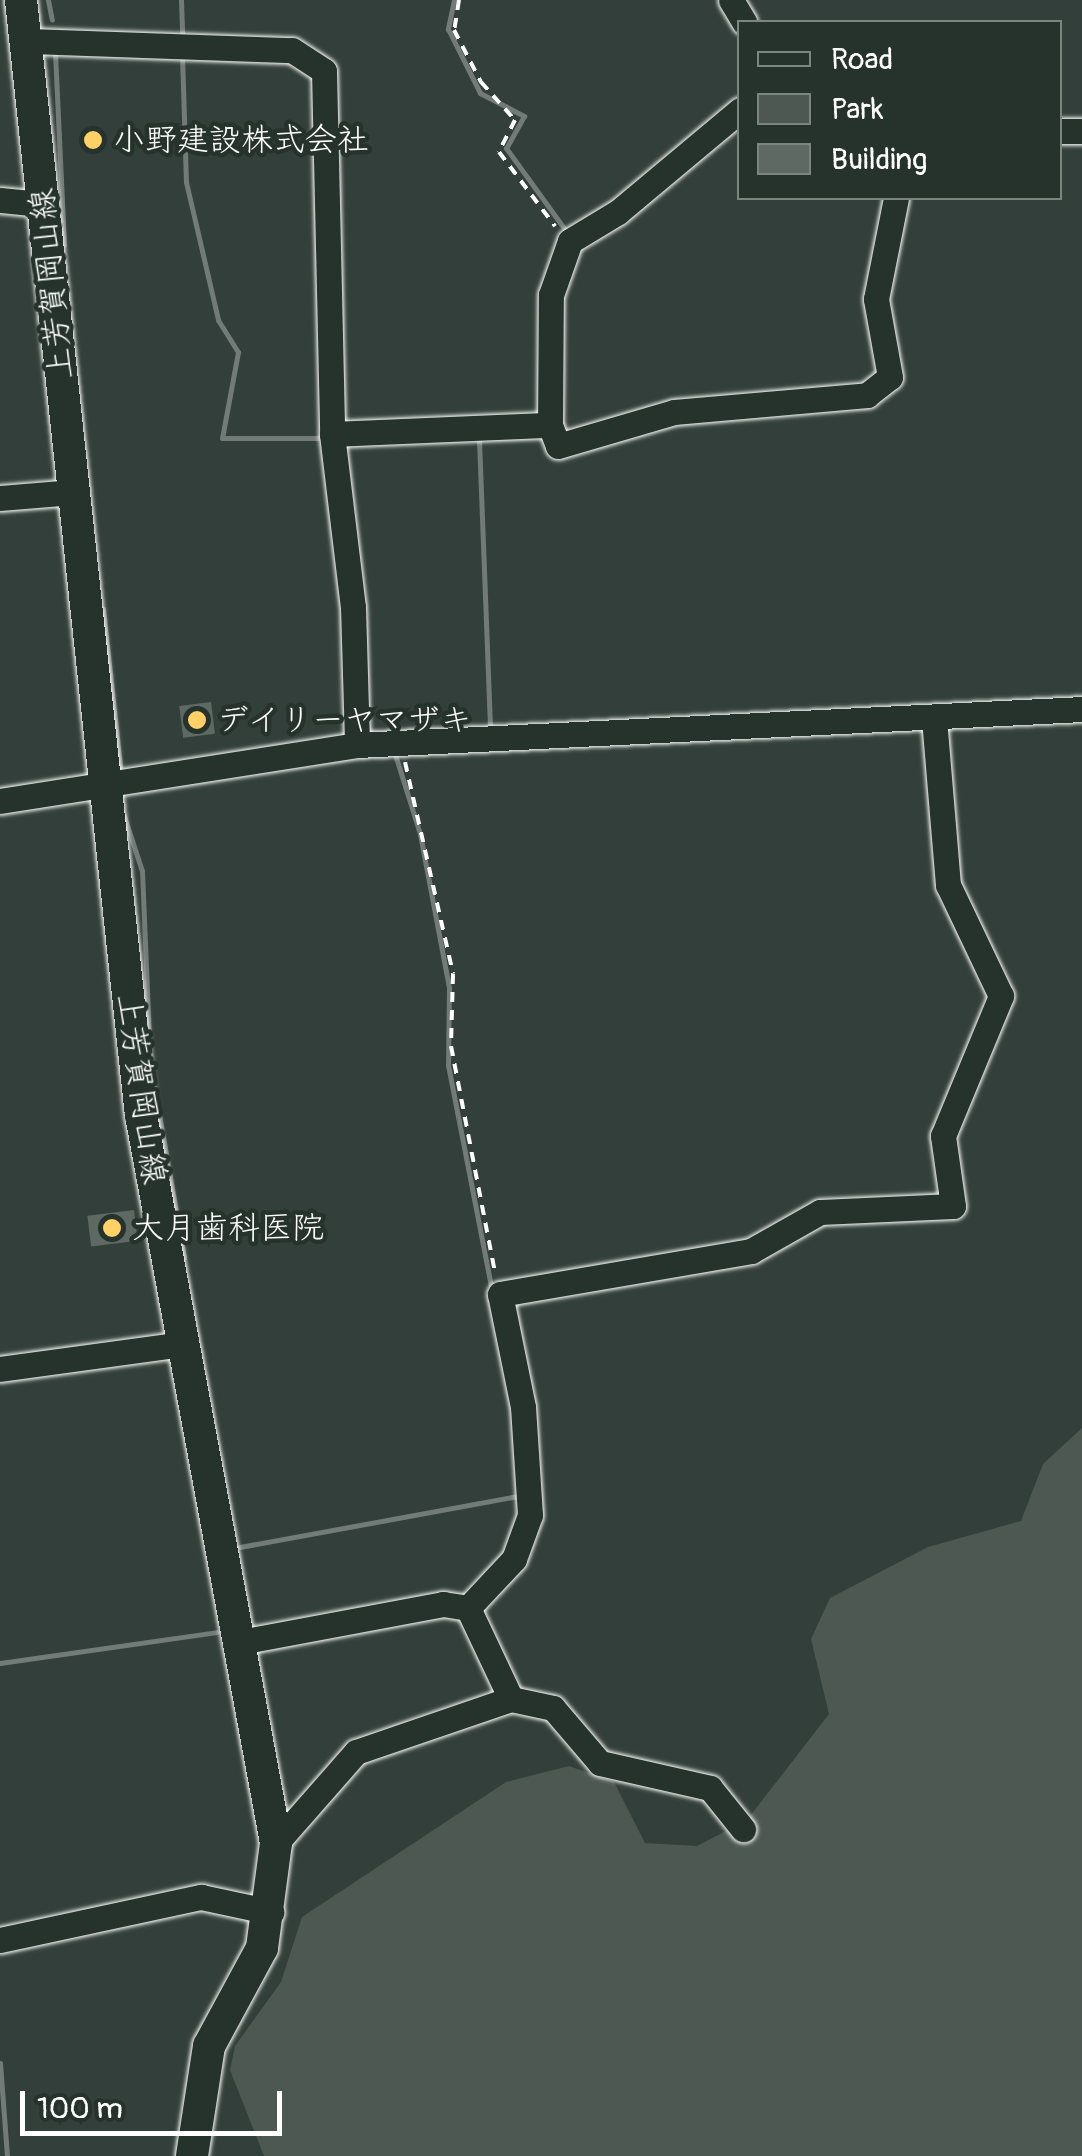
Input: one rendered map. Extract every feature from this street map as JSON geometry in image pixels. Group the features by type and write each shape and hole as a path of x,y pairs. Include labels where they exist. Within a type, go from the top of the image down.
{"main road":[{"name":"上芳賀岡山線","path":"20,0 30,40 42,204 100,782 141,1114 276,1843 271,1912 209,2046 192,2156"}],"street":[{"path":"30,40 292,50 320,62 332,434 354,607 357,745"},
{"path":"553,432 550,295 571,241 618,212 737,113"},
{"path":"0,200 42,204"},
{"path":"332,434 622,433 674,412 867,396 890,376 876,299 896,200"},
{"path":"0,498 73,492"},
{"path":"0,802 100,782 357,745 1082,708"},
{"path":"468,1608 514,1559 530,1515 523,1407 500,1294 751,1251 820,1212 952,1206 946,1124 1001,996 948,884 934,718"},
{"path":"0,1369 182,1344"},
{"path":"240,1642 443,1604 468,1608"},
{"path":"468,1608 511,1699"},
{"path":"276,1843 356,1752 511,1699 552,1708 600,1763 710,1788 743,1829"},
{"path":"0,1940 201,1898 271,1912"}],"path":[{"path":"459,0 454,30 480,82 510,107 498,152 571,241"},
{"path":"399,743 432,859 456,996 451,1046 500,1294"}],"green space":[{"path":"1082,1428 1082,2156 264,2156 230,2070 235,2046 281,1982 302,1917 506,1782 569,1766 614,1782 645,1843 697,1846 747,1820 829,1714 811,1639 830,1598 928,1547 1021,1521 1043,1464"}],"building":[{"name":"デイリーヤマザキ","path":"211,702 215,734 183,738 179,706"},
{"name":"大月歯科医院","path":"134,1210 138,1241 91,1246 87,1216"}],"waterway":[{"path":"48,0 52,20"},
{"path":"181,0 182,37"},
{"path":"454,0 448,29 480,93 524,116 506,148 569,235"},
{"path":"55,53 64,245"},
{"path":"182,55 186,182 218,320 238,352 222,438 326,438"},
{"path":"479,440 490,728"},
{"path":"103,609 120,766"},
{"path":"394,751 420,834 449,988 448,1065 492,1292"},
{"path":"124,816 142,871 149,1040"},
{"path":"155,1091 184,1257"},
{"path":"240,1547 519,1496"},
{"path":"0,1663 217,1632"},
{"path":"0,2063 7,2156"}],"place":[{"name":"小野建設株式会社","path":"93,140"},
{"name":"デイリーヤマザキ","path":"197,720"},
{"name":"大月歯科医院","path":"112,1228"}]}
